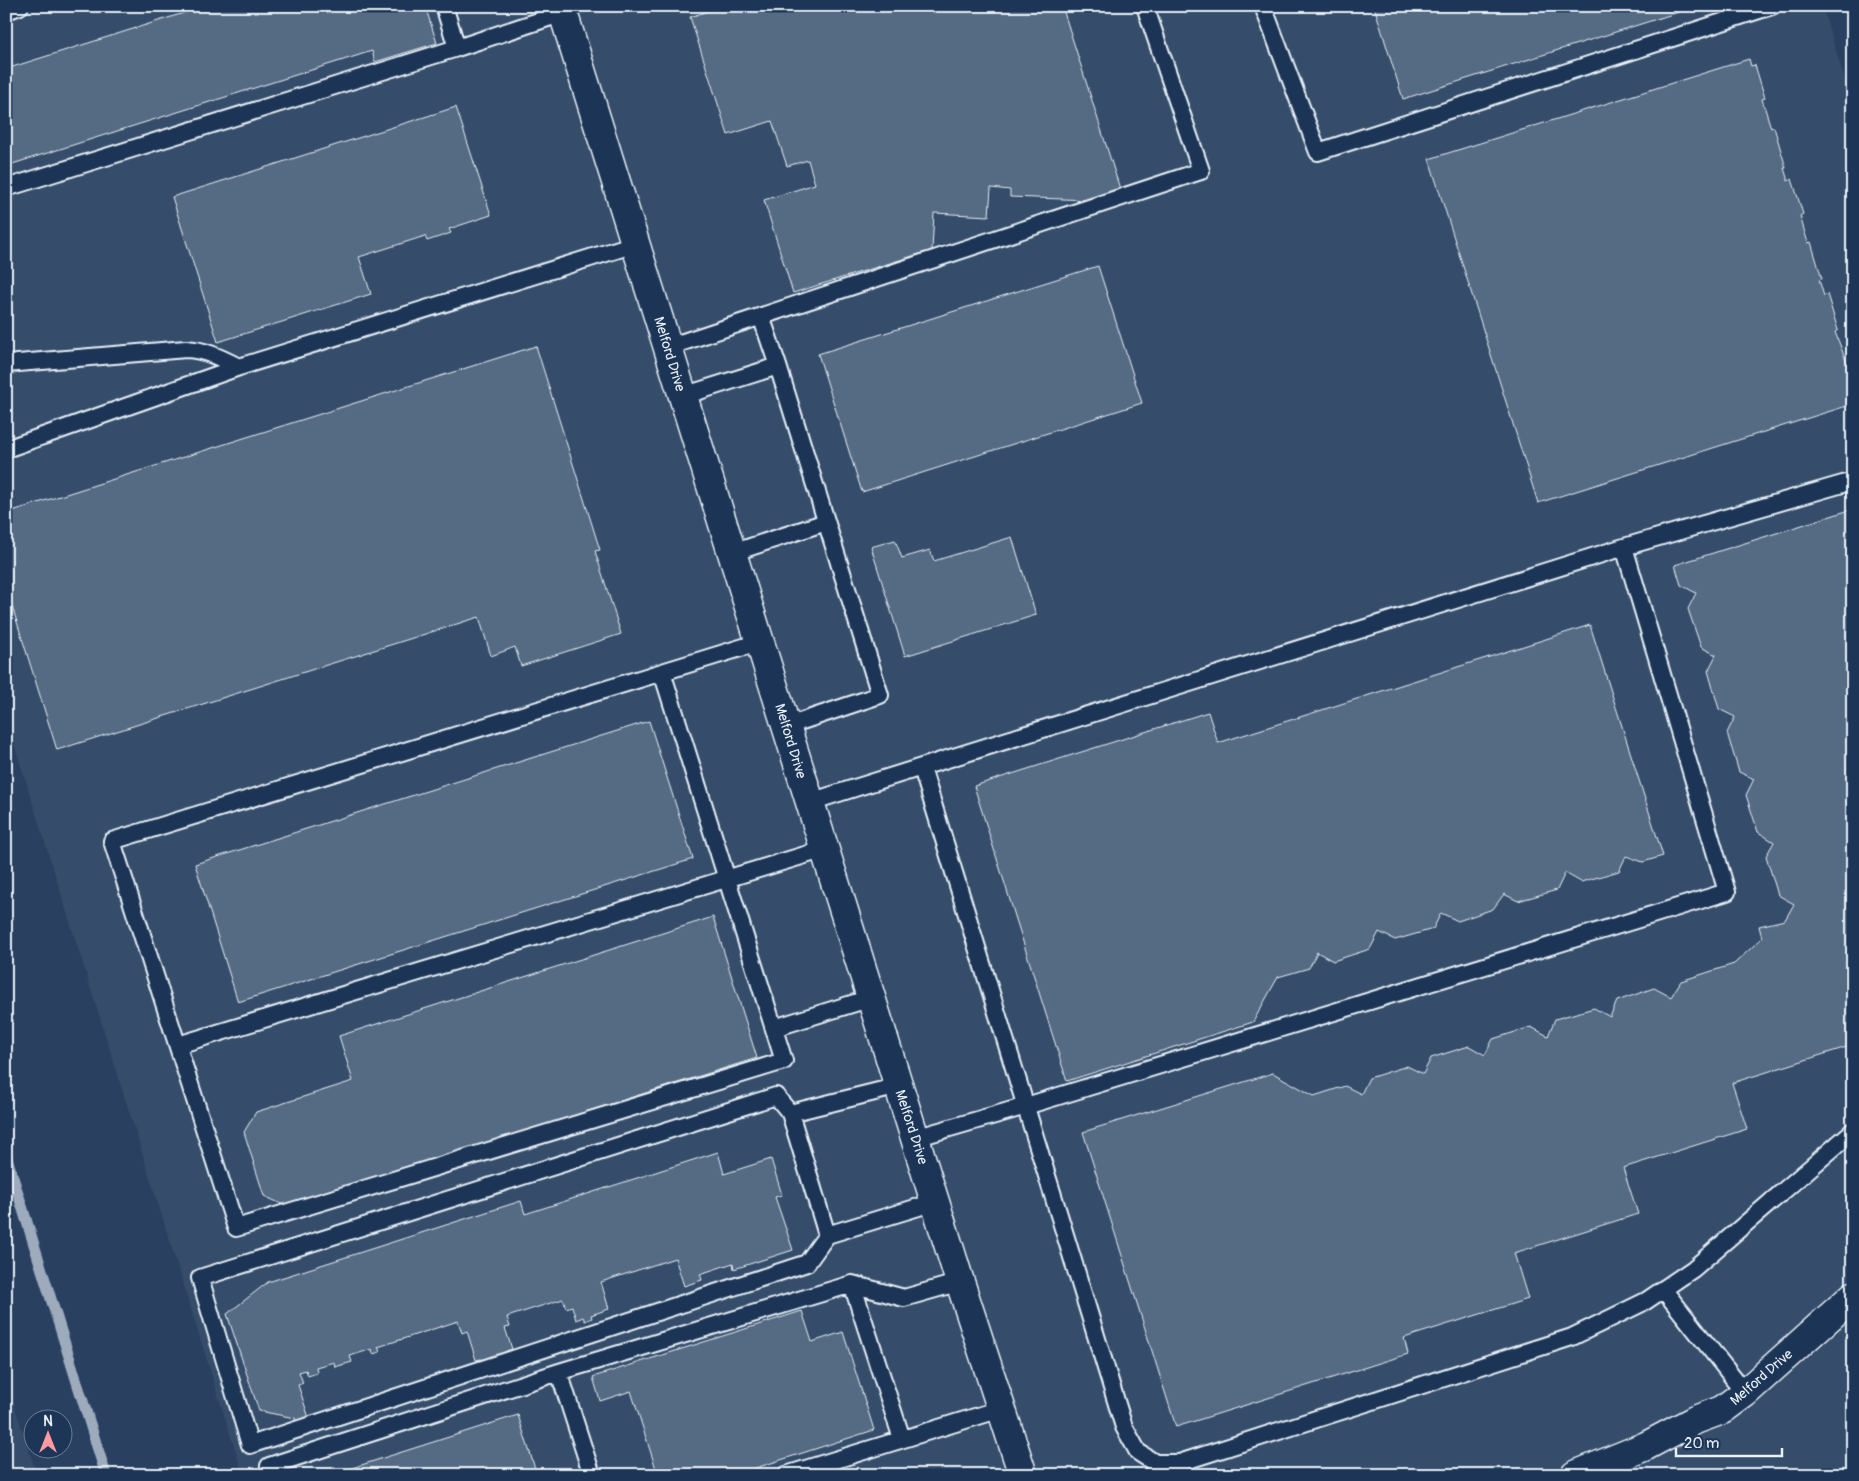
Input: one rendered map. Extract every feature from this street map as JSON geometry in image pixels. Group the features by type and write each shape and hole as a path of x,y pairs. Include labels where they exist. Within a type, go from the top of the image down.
{"street":[{"name":"Melford Drive","path":"566,8 635,244 960,1282 1023,1475"},
{"name":"Melford Drive","path":"1592,1472 1694,1420 1722,1410 1745,1393 1853,1296"}],"lane":[{"path":"6,11 20,6"},
{"path":"444,6 457,48"},
{"path":"668,347 1201,170 1146,6"},
{"path":"1263,6 1318,152 1772,6"},
{"path":"6,188 457,48 566,8"},
{"path":"6,449 239,367 635,244"},
{"path":"761,316 880,695 786,726"},
{"path":"6,364 186,349 213,354 239,367"},
{"path":"683,396 778,366"},
{"path":"810,802 1624,547 1853,481"},
{"path":"732,553 826,522"},
{"path":"915,1138 1026,1106 1727,892 1624,547"},
{"path":"662,672 784,1061 236,1228 112,841 662,672 760,642"},
{"path":"922,768 1124,1427 1138,1452 1154,1463 1179,1463 1572,1337 1646,1300 1693,1269 1853,1131"},
{"path":"178,1045 825,849"},
{"path":"774,1028 872,998"},
{"path":"790,1113 899,1086"},
{"path":"827,1235 790,1113 776,1096 200,1278 250,1445 807,1263 827,1235 935,1202"},
{"path":"272,1475 269,1466 559,1372 852,1284 904,1298 960,1282"},
{"path":"852,1284 902,1438"},
{"path":"1663,1289 1745,1393"},
{"path":"559,1372 592,1475"},
{"path":"786,1475 1001,1409"}],"shaded area":[{"path":"6,6 1822,6 1853,105 1853,1475 243,1475 6,718"},
{"path":"6,1380 22,1429 22,1458 31,1458 37,1475 6,1475"}],"building":[{"path":"206,6 425,6 437,43 375,62 372,51 6,166 6,69"},
{"path":"723,6 1062,6 1120,189 1089,200 1010,197 1010,190 991,188 989,216 934,213 932,250 793,293 764,200 815,184 808,160 787,166 772,121 728,135 690,17"},
{"path":"1374,6 1698,6 1403,99"},
{"path":"1749,59 1751,66 1755,65 1765,98 1762,99 1771,128 1774,127 1788,181 1792,179 1803,214 1800,216 1808,243 1811,242 1822,279 1819,280 1824,296 1827,294 1838,330 1835,332 1853,379 1853,404 1538,503 1429,159"},
{"path":"456,107 491,215 449,229 451,233 427,241 425,236 359,257 371,294 218,342 172,197"},
{"path":"1098,266 1142,403 862,492 818,354"},
{"path":"536,346 600,550 595,551 621,634 521,666 515,647 491,656 479,617 57,750 6,587 6,513"},
{"path":"1853,509 1853,987 1846,990 1853,1012 1853,1045 1732,1083 1747,1129 1623,1168 1638,1214 1514,1253 1528,1299 1404,1338 1408,1354 1176,1427 1083,1132 1273,1073 1314,1096 1345,1086 1361,1094 1369,1078 1407,1066 1423,1074 1431,1058 1469,1046 1485,1055 1493,1039 1531,1027 1548,1036 1555,1019 1594,1008 1610,1017 1617,1001 1654,988 1671,997 1681,981 1734,964 1762,938 1759,926 1785,920 1794,904 1778,895 1766,856 1774,842 1758,832 1746,795 1754,779 1739,772 1727,733 1735,717 1719,709 1708,671 1716,655 1701,647 1688,609 1696,593 1681,585 1675,565"},
{"path":"1012,537 1036,615 905,656 871,547 895,540 902,558 930,550 934,561"},
{"path":"1590,625 1663,856 1643,862 1626,856 1619,871 1581,882 1565,873 1557,890 1518,901 1504,894 1493,909 1458,921 1441,913 1433,929 1395,940 1379,932 1370,949 1333,961 1317,952 1309,968 1278,977 1253,1022 1067,1081 974,786 1208,712 1218,743"},
{"path":"649,721 693,859 238,1002 195,864"},
{"path":"713,917 757,1058 286,1206 264,1196 244,1132 256,1112 353,1081 339,1036"},
{"path":"718,1152 724,1174 771,1159 782,1195 775,1197 793,1250 734,1269 733,1263 700,1274 702,1280 684,1286 675,1258 601,1282 609,1309 591,1315 592,1318 585,1321 583,1317 576,1320 572,1306 566,1308 563,1299 507,1317 510,1327 505,1328 512,1349 506,1351 508,1357 483,1365 481,1359 476,1360 467,1331 462,1333 458,1321 378,1347 380,1352 373,1354 372,1349 350,1356 352,1362 335,1367 334,1362 316,1367 317,1373 308,1376 306,1370 299,1372 303,1383 298,1385 309,1418 296,1422 295,1418 259,1411 227,1314 268,1282 521,1201 525,1214"},
{"path":"802,1311 812,1342 843,1332 874,1430 734,1475 658,1475 631,1391 600,1401 593,1377"},
{"path":"518,1415 537,1475 330,1475"}],"waterway":[{"path":"6,1155 106,1475"}]}
